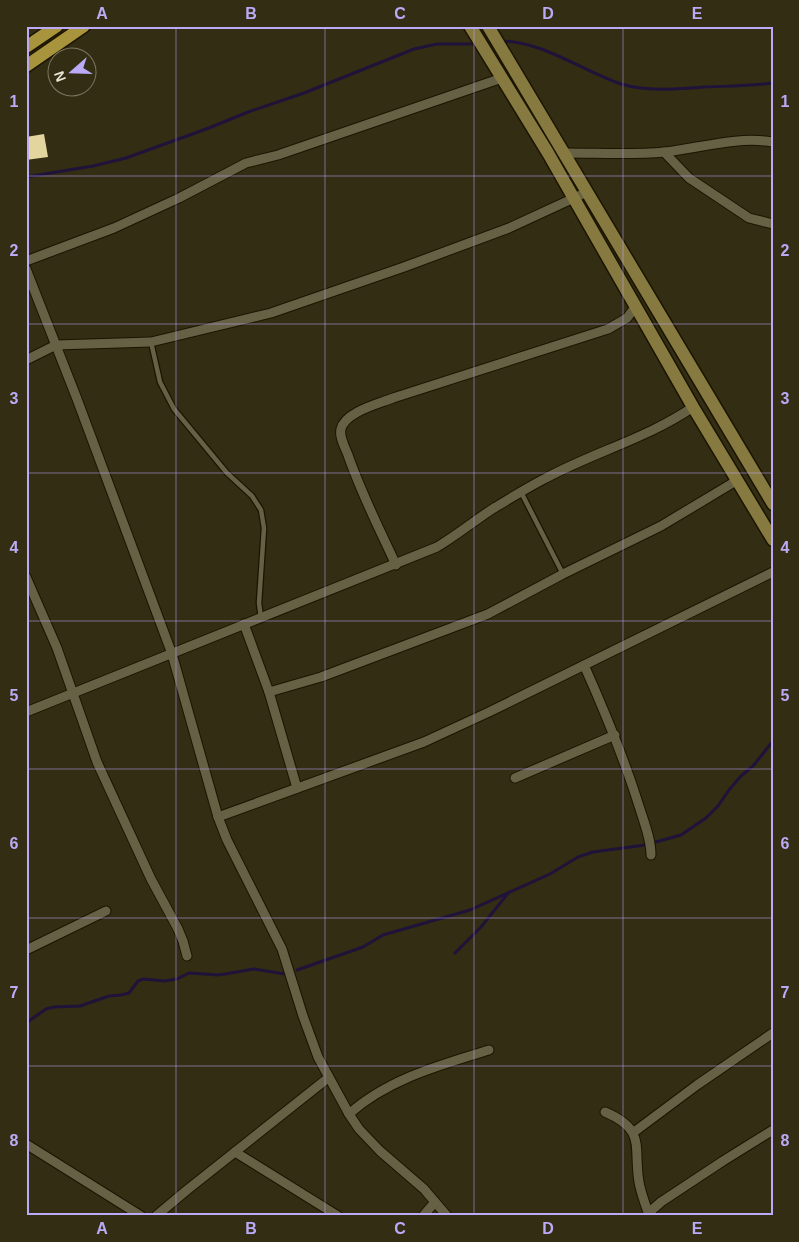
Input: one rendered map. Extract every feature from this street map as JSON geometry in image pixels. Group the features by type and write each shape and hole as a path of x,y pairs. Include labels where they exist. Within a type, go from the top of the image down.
{"main road":[{"path":"26,48 57,26"},
{"path":"26,66 84,26"},
{"path":"489,28 773,504"},
{"path":"472,29 574,199 736,481 773,540"}],"street":[{"path":"26,261 114,228 180,198 246,163 278,155 502,78"},
{"path":"564,153 664,152 738,140 757,139 773,142"},
{"path":"664,152 688,178 749,218 773,224"},
{"path":"26,360 56,345 151,342 272,313 509,228 587,192"},
{"path":"26,269 172,654 218,817 227,840 282,949 318,1057 328,1078 359,1129 380,1151 424,1189 448,1216"},
{"path":"396,565 359,488 342,440 341,429 346,419 359,411 393,398 514,361 608,329 627,318 636,306"},
{"path":"26,712 437,547 521,492 594,455 661,427 693,407"},
{"path":"268,692 321,677 488,614 563,574 661,526 736,481"},
{"path":"218,817 424,742 584,666 724,594 773,572"},
{"path":"26,577 31,598 57,648 107,785 151,879 178,928 187,956"},
{"path":"244,624 268,692 297,788"},
{"path":"584,666 615,735 649,838 651,852"},
{"path":"515,778 615,735"},
{"path":"26,950 106,911"},
{"path":"634,1132 697,1085 773,1033"},
{"path":"349,1114 362,1102 400,1081 420,1072 489,1050"},
{"path":"156,1216 328,1078"},
{"path":"605,1112 614,1116 634,1132 637,1143 639,1181 649,1215"},
{"path":"649,1215 660,1202 773,1130"},
{"path":"26,1144 141,1216"},
{"path":"235,1152 338,1216"},
{"path":"423,1216 435,1202"}],"lane":[{"path":"151,342 160,382 174,408 227,473 252,496 260,510 264,528 259,603 261,618"},
{"path":"521,492 563,574"}],"building":[{"path":"44,134 48,157 26,160 26,137"}],"waterway":[{"path":"500,41 530,45 631,87 673,89 773,83"},
{"path":"26,177 93,166 126,158 304,93 414,49 437,44 476,44"},
{"path":"297,970 363,947 383,935 470,910 550,874 578,857 593,852 645,845 681,835 706,818 718,806 729,790 753,766 773,741"},
{"path":"455,953 481,927 509,892"},
{"path":"26,1023 46,1009 80,1006 109,996 129,993 138,981 143,979 165,981 177,979 189,973 219,975 254,969 285,974"}]}
